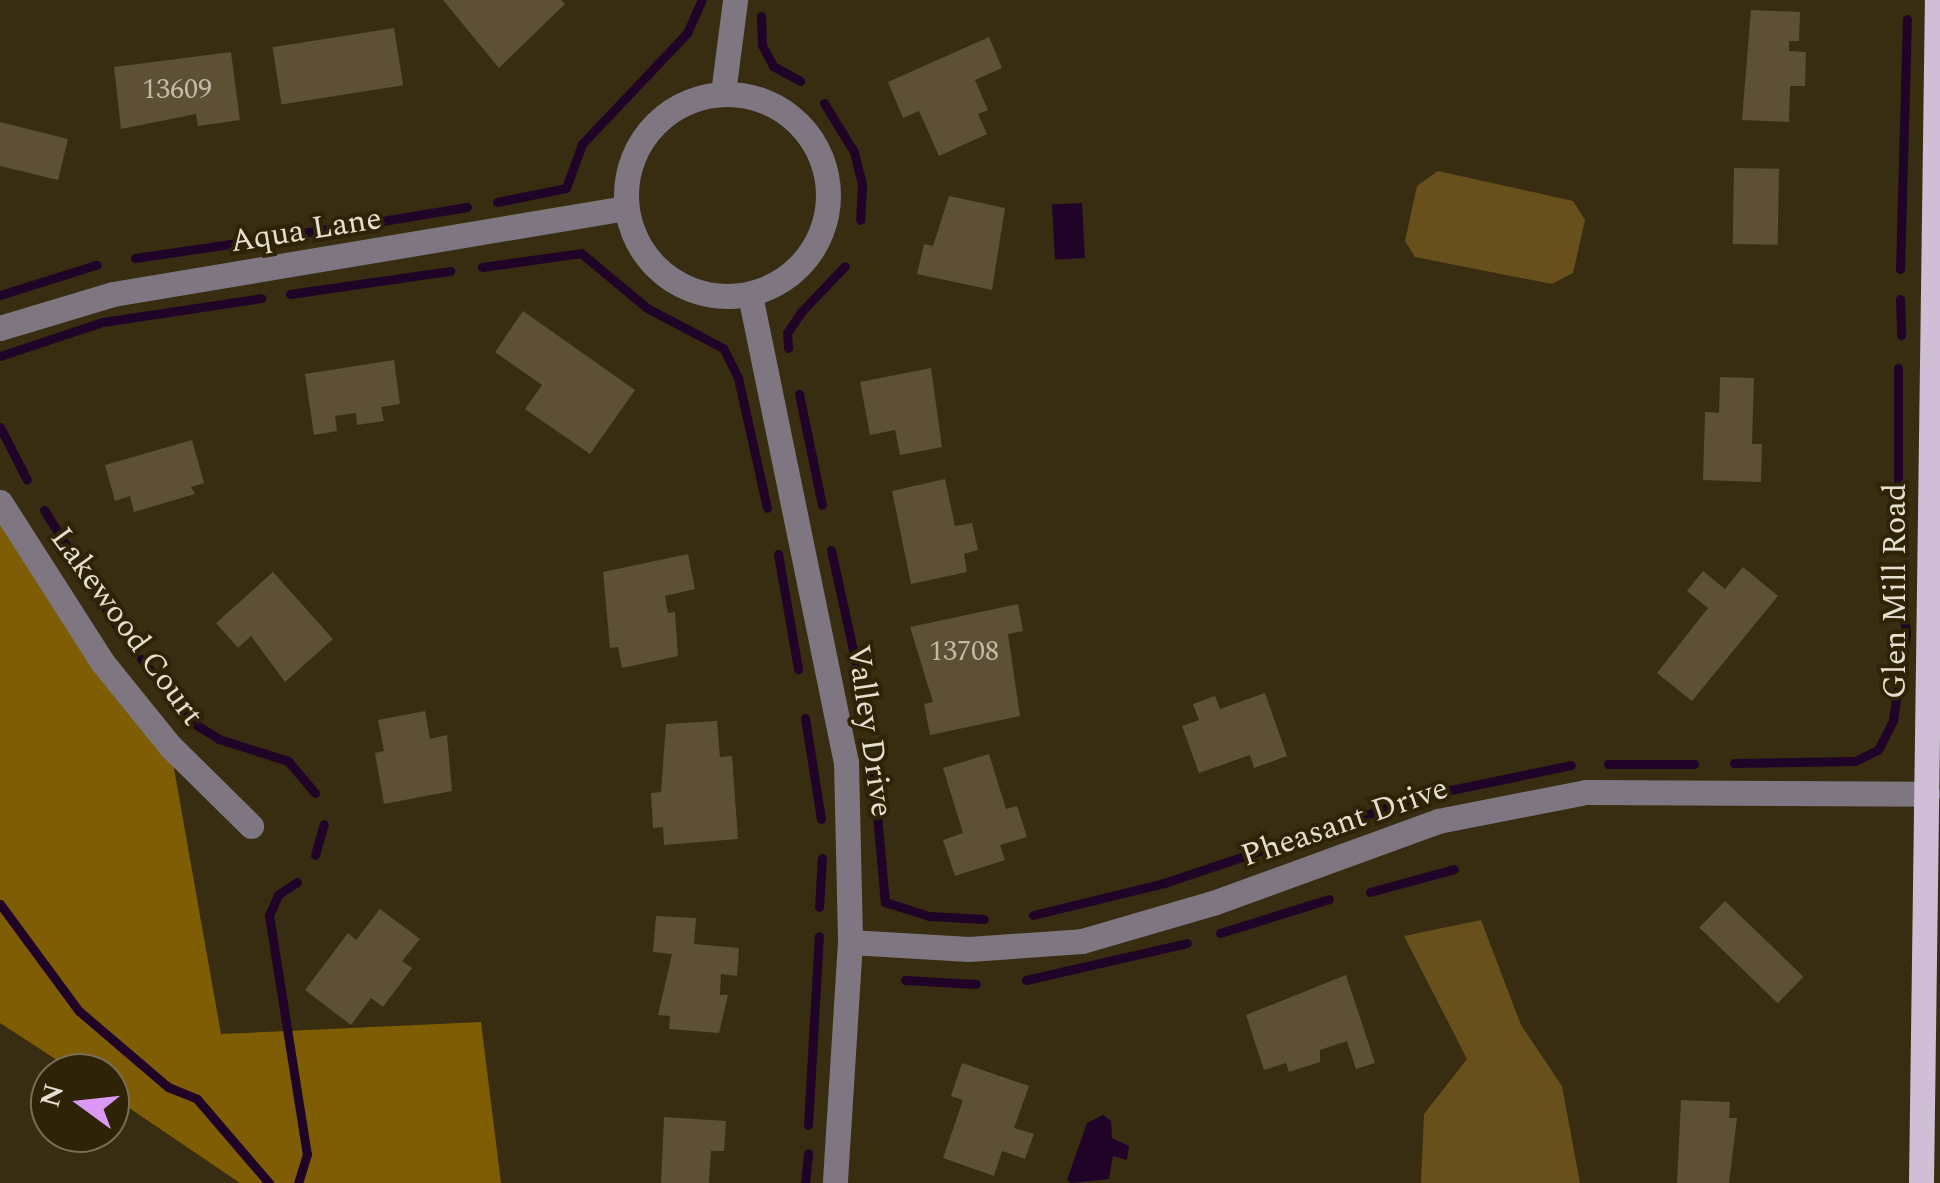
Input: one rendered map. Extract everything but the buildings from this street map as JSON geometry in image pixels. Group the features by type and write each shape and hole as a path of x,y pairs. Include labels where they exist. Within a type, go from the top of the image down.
{"main road":[{"name":"Glen Mill Road","path":"1921,1183 1936,0"}],"street":[{"path":"722,93 735,0"},
{"path":"722,93 756,96 786,111 809,135 824,165 829,198 822,231 806,260 781,282 750,295 700,292 655,269 635,241 625,208 626,174 639,142 660,117 690,100 722,93"},
{"name":"Aqua Lane","path":"0,328 112,294 625,208"},
{"name":"Valley Drive","path":"750,295 846,762 850,942 835,1183"},
{"name":"Lakewood Court","path":"0,502 104,663 170,746 251,826"},
{"name":"Pheasant Drive","path":"850,942 968,949 1082,942 1212,903 1438,821 1586,792 1927,794"}],"shaded area":[{"path":"1438,171 1573,201 1585,220 1573,273 1552,284 1415,257 1405,241 1417,186"},
{"path":"1082,203 1085,258 1055,259 1052,205"},
{"path":"0,502 170,746 221,1034 481,1022 501,1183 240,1183 130,1109 130,1053 46,1053 0,1023"},
{"path":"1481,920 1521,1025 1562,1086 1580,1183 1421,1183 1424,1114 1467,1059 1404,936"},
{"path":"1103,1115 1111,1121 1112,1138 1129,1146 1127,1160 1113,1156 1109,1179 1071,1183 1067,1180 1087,1123"}],"waterway":[{"path":"497,202 566,188 582,144 687,33 702,0"},
{"path":"761,16 762,45 773,66 800,81"},
{"path":"1900,269 1907,19"},
{"path":"824,103 854,152 862,185 860,220"},
{"path":"382,221 467,207"},
{"path":"268,238 335,228"},
{"path":"135,258 236,243"},
{"path":"482,267 581,253 647,308 723,348 738,378 767,508"},
{"path":"0,295 96,265"},
{"path":"788,348 787,333 802,311 845,266"},
{"path":"290,294 450,271"},
{"path":"0,356 103,322 261,298"},
{"path":"1900,299 1901,335"},
{"path":"1898,368 1898,530"},
{"path":"799,394 822,505"},
{"path":"0,427 27,480"},
{"path":"44,510 120,631"},
{"path":"831,550 866,709"},
{"path":"778,554 798,669"},
{"path":"1734,763 1855,761 1878,750 1893,720 1906,634 1899,572"},
{"path":"141,659 195,724 219,739 288,761 315,793"},
{"path":"805,718 821,819"},
{"path":"872,760 885,902 929,916 984,919"},
{"path":"1608,764 1694,764"},
{"path":"1360,817 1417,797 1571,765"},
{"path":"315,855 324,824"},
{"path":"1033,915 1164,883 1322,830"},
{"path":"819,907 822,858"},
{"path":"1370,892 1454,869"},
{"path":"297,882 278,895 269,915 307,1154 298,1183"},
{"path":"1220,933 1329,899"},
{"path":"0,904 79,1011 168,1087 197,1099 269,1183"},
{"path":"808,1125 819,936"},
{"path":"1026,980 1187,943"},
{"path":"905,980 976,984"},
{"path":"805,1183 808,1153"}]}
